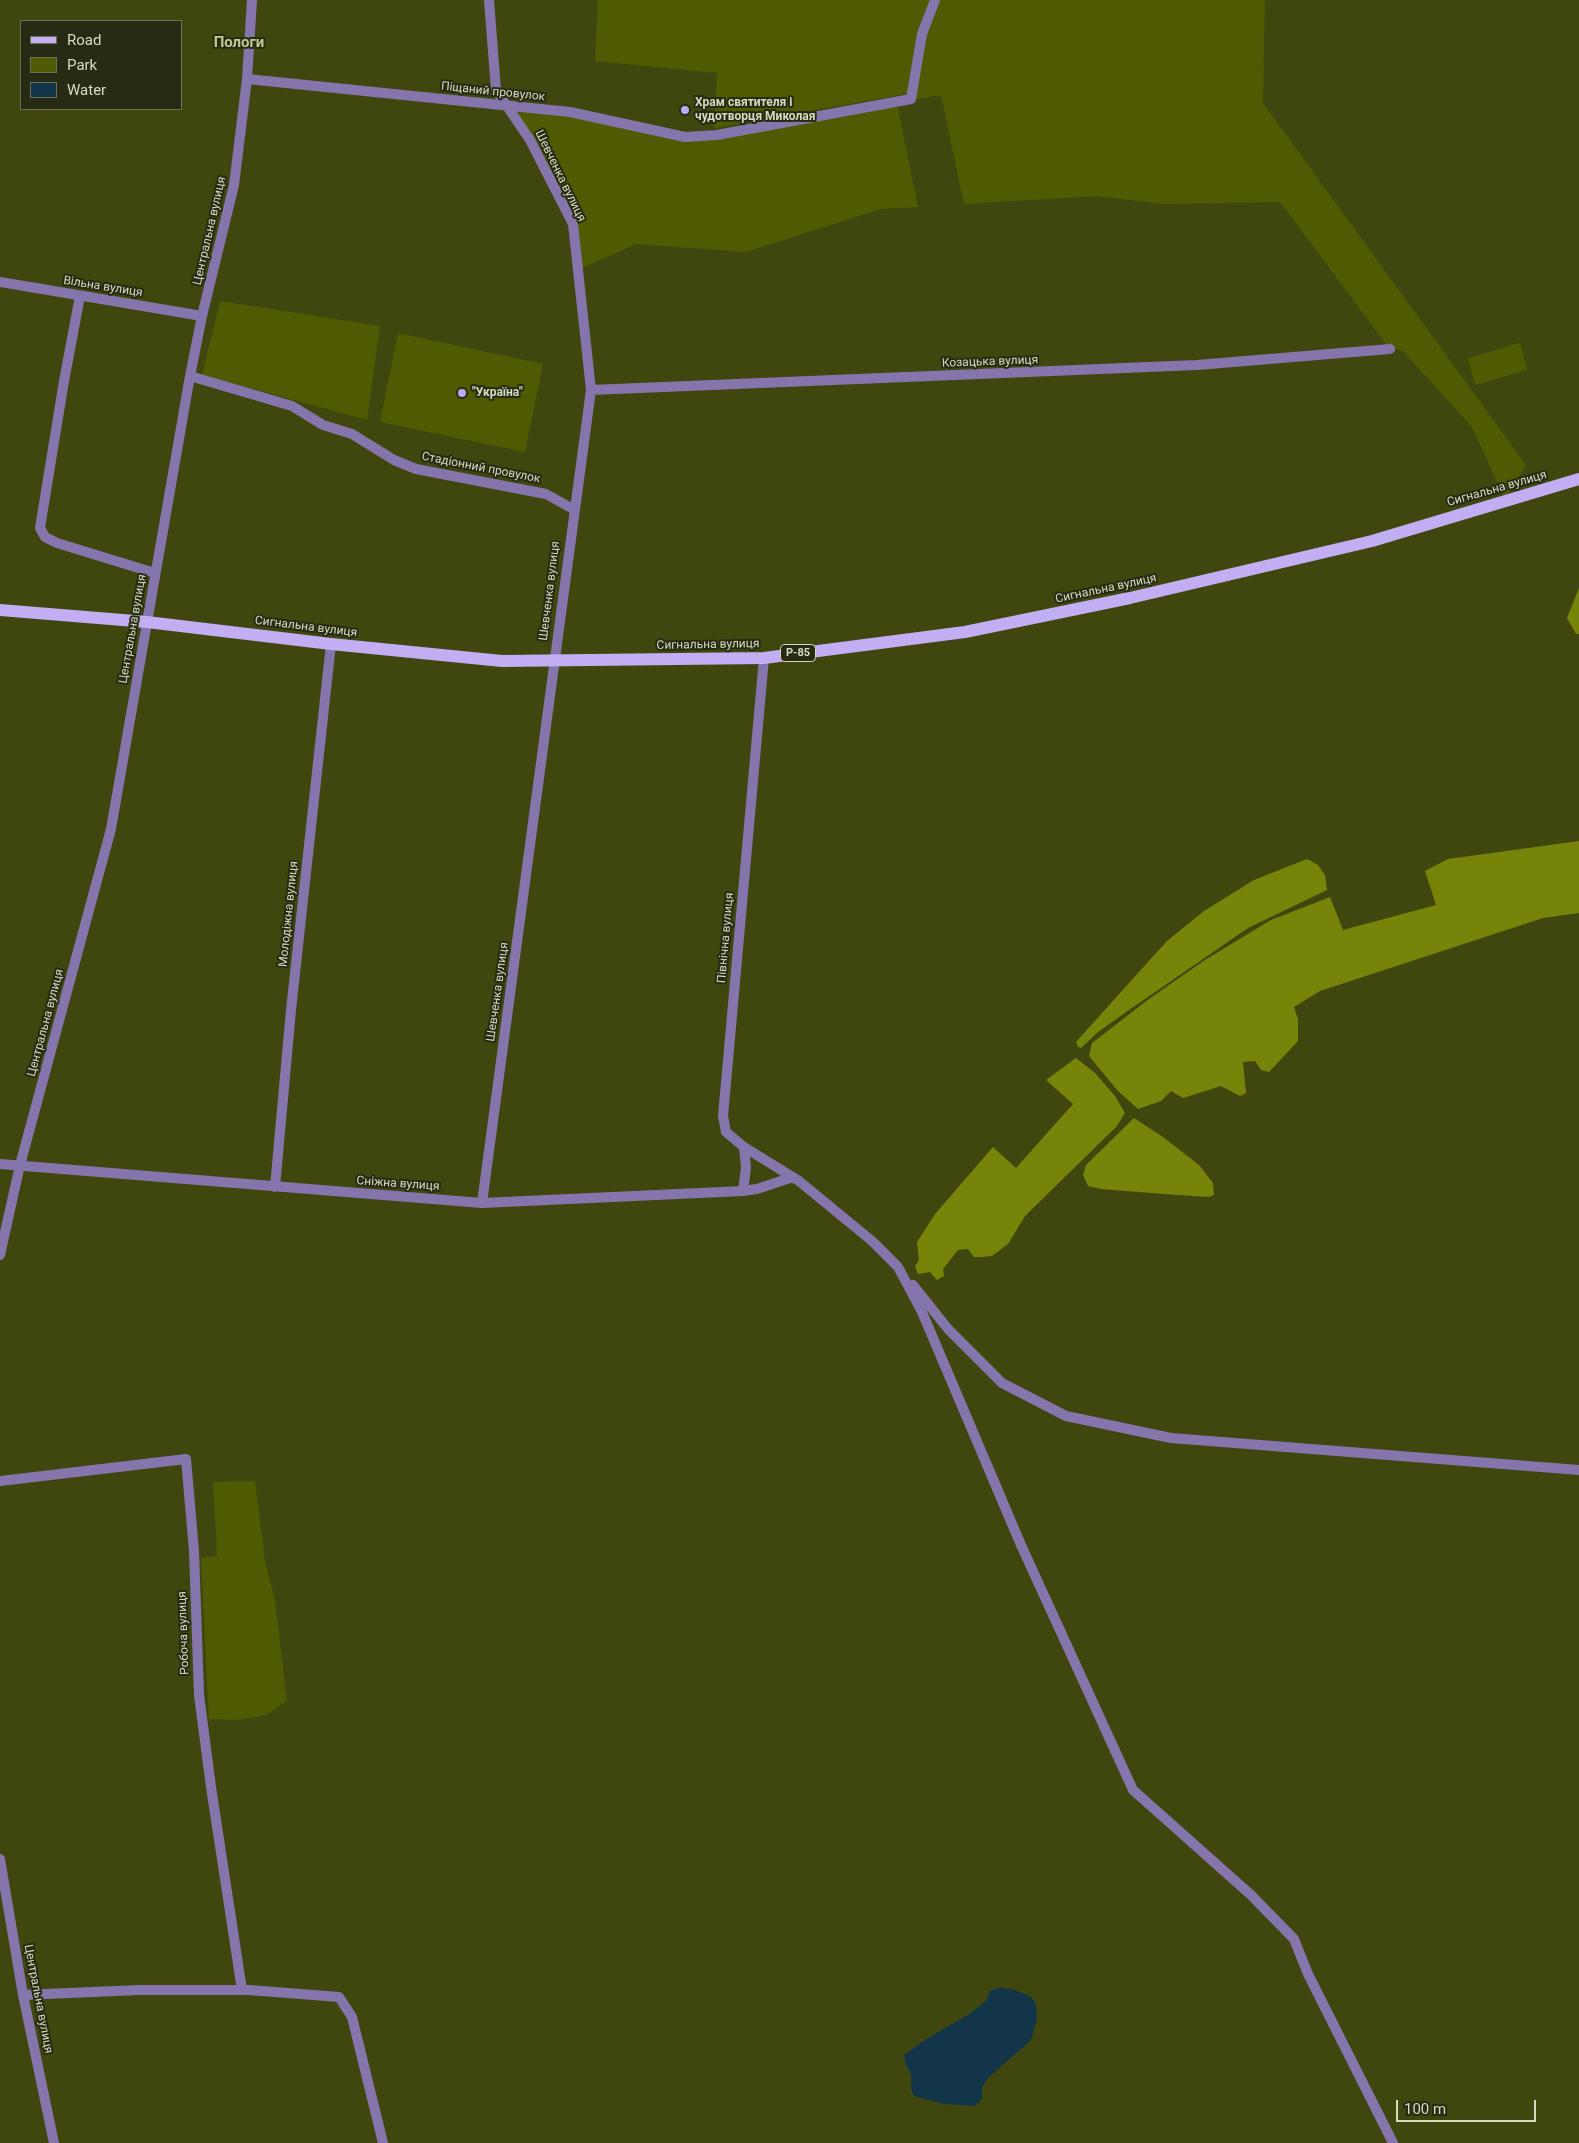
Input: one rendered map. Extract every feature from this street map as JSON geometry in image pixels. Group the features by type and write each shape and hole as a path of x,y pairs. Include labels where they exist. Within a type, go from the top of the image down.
{"main road":[{"name":"Сигнальна вулиця","path":"0,610 147,622 502,662 764,658 965,632 1130,598 1372,541 1579,479"}],"street":[{"name":"Центральна вулиця","path":"0,1255 20,1165 111,828 190,376 202,316 234,185 247,79 252,0"},
{"name":"Шевченка вулиця","path":"482,1203 590,390 573,224 530,140 496,90 489,0"},
{"name":"Піщаний провулок","path":"247,79 570,112 685,137 735,132 911,99 922,34 935,0"},
{"name":"Вільна вулиця","path":"0,282 202,316"},
{"path":"80,296 62,391 40,528 45,537 57,543 155,573"},
{"name":"Козацька вулиця","path":"590,390 1197,366 1390,349"},
{"name":"Стадіонний провулок","path":"190,376 292,406 323,426 352,434 394,460 416,469 546,494 573,509"},
{"name":"Молодіжна вулиця","path":"275,1187 291,1010 331,644"},
{"name":"Північна вулиця","path":"764,658 724,1116 726,1132 744,1147 796,1179 872,1241 898,1267"},
{"path":"743,1191 746,1168 744,1147"},
{"name":"Сніжна вулиця","path":"0,1164 482,1203 743,1191 796,1179"},
{"path":"898,1267 948,1328 1002,1383 1066,1416 1170,1438 1579,1470"},
{"path":"898,1267 922,1312 1021,1545 1133,1790 1251,1895 1294,1939 1308,1974 1393,2143"},
{"name":"Робоча вулиця","path":"0,1481 186,1458 194,1551 199,1695 210,1787 242,1990"},
{"name":"Центральна вулиця","path":"0,1859 23,1995 54,2143"},
{"path":"23,1995 242,1990 339,1997 352,2017 383,2143"}],"green space":[{"path":"598,0 934,0 911,93 714,128 717,73 595,61"},
{"path":"936,0 1265,0 1263,103 1526,465 1505,499 1472,427 1403,351 1389,348 1280,202 1164,204 1097,196 964,204 941,95 912,100 923,34"},
{"path":"897,104 918,207 881,209 746,252 636,244 578,270 574,224 508,106 570,112 685,137"},
{"path":"220,301 380,326 367,420 202,375"},
{"name":"\"Україна\"","path":"398,333 543,364 525,452 380,422"},
{"path":"1520,343 1527,370 1475,385 1468,358"},
{"path":"1579,588 1579,634 1576,634 1567,618"},
{"path":"1579,841 1579,913 1543,918 1320,991 1294,1007 1298,1019 1298,1041 1269,1072 1261,1070 1255,1061 1243,1062 1246,1093 1240,1096 1221,1086 1183,1098 1171,1091 1161,1101 1138,1109 1118,1091 1089,1056 1092,1043 1149,999 1205,960 1271,920 1330,897 1343,930 1436,905 1425,871 1448,859"},
{"path":"1307,859 1318,865 1325,875 1327,890 1248,928 1098,1032 1081,1048 1078,1047 1076,1042 1167,941 1204,911 1254,880"},
{"path":"1076,1058 1095,1073 1115,1096 1125,1113 1117,1126 1025,1216 1008,1244 992,1256 974,1257 968,1249 958,1250 943,1269 944,1276 937,1280 930,1272 918,1274 915,1266 919,1260 917,1242 935,1214 993,1147 1016,1168 1073,1104 1046,1080"},
{"path":"1134,1118 1163,1137 1199,1165 1213,1183 1214,1195 1209,1197 1164,1194 1101,1189 1088,1186 1083,1175 1086,1165"},
{"path":"255,1481 265,1561 275,1601 287,1701 266,1715 238,1720 209,1719 201,1558 217,1556 213,1482"}],"water":[{"path":"998,1988 1012,1989 1030,1996 1036,2004 1037,2019 1031,2040 989,2077 982,2087 982,2099 975,2106 944,2104 914,2096 911,2088 911,2074 906,2065 904,2055 969,2014 986,2001 990,1991"}],"place":[{"name":"Храм святителя і чудотворця Миколая","path":"685,110"},
{"name":"\"Україна\"","path":"462,393"}],"district":[{"name":"Пологи","path":"239,43"}]}
